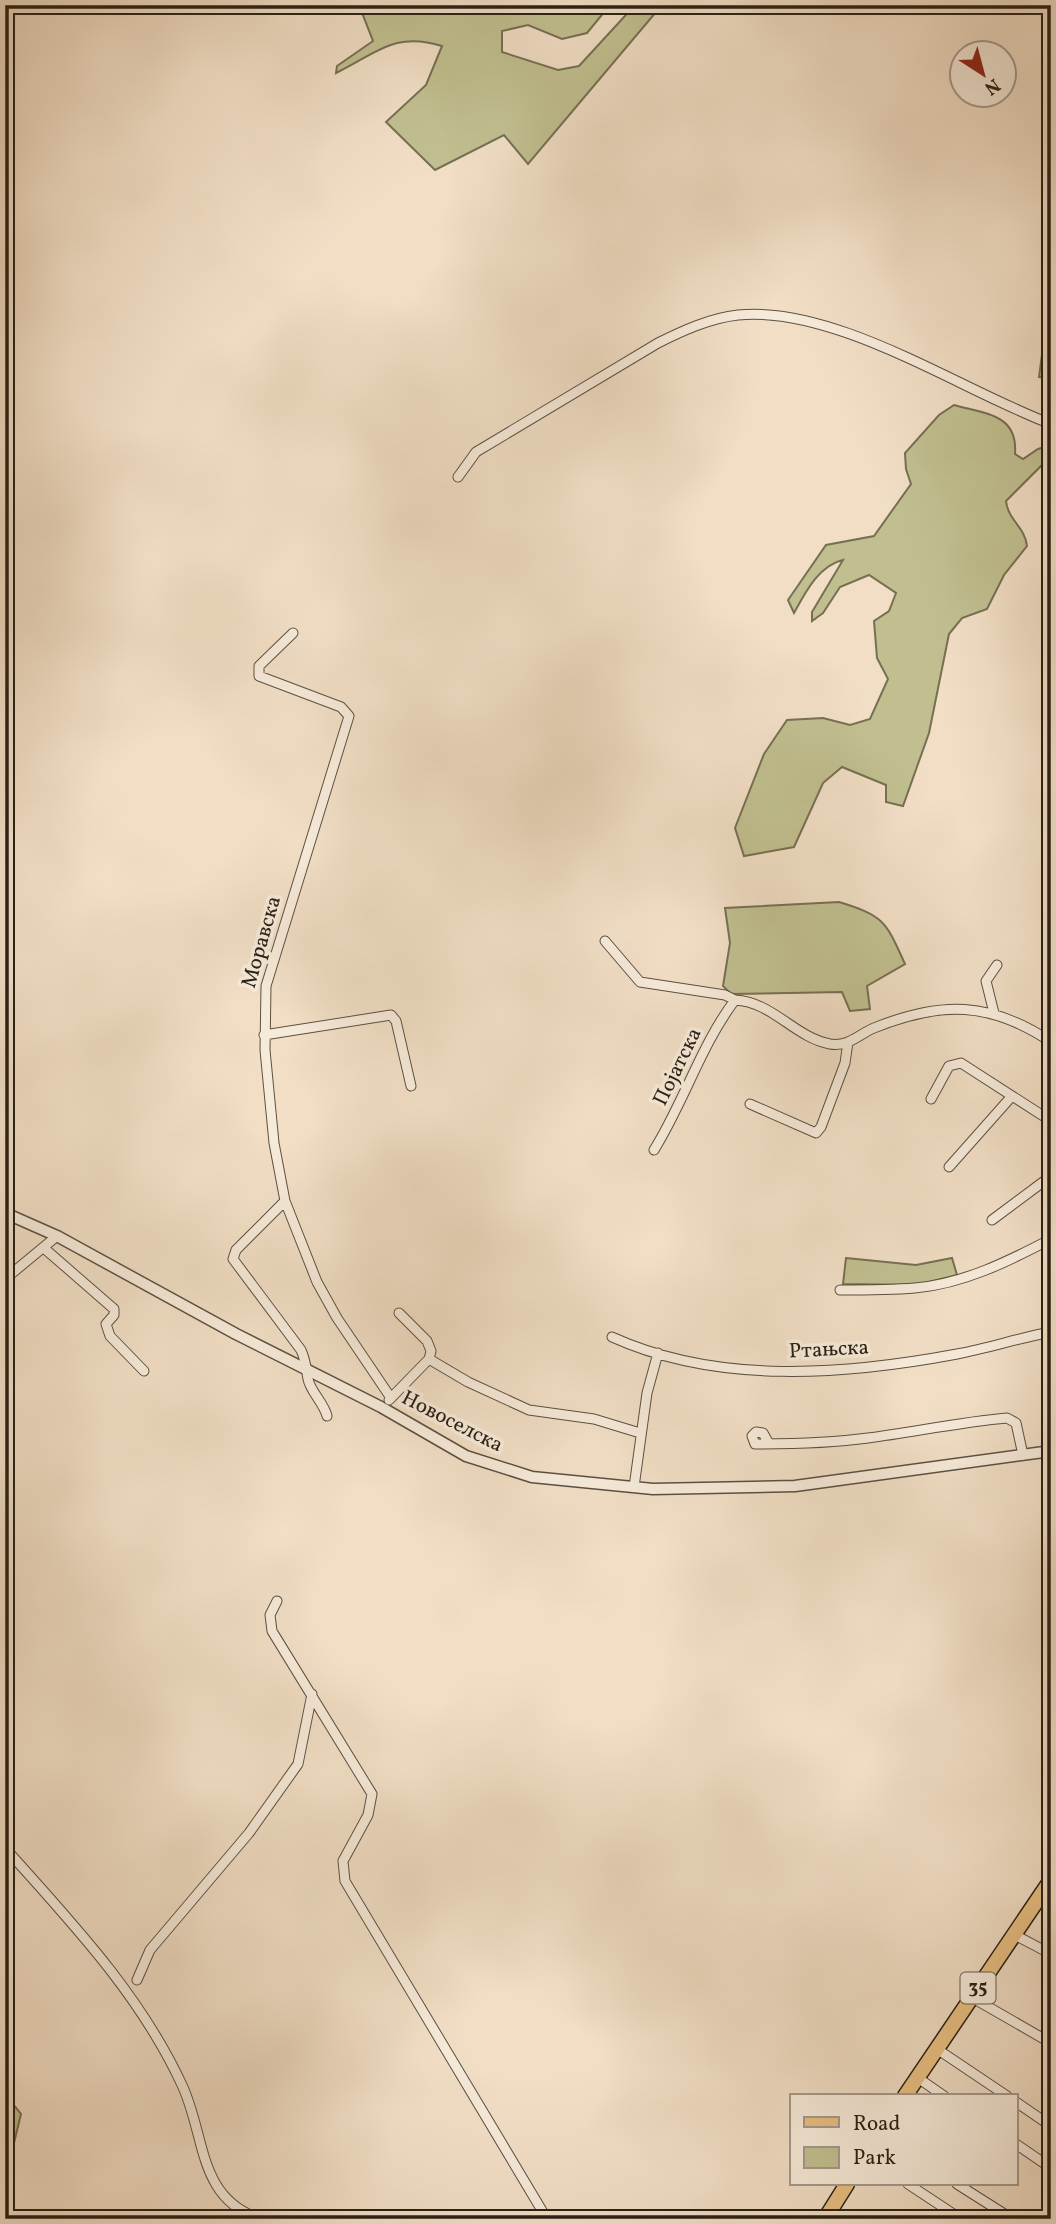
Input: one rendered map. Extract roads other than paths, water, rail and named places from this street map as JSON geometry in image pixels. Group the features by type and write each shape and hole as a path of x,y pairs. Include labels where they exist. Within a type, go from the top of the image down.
{"main road":[{"name":"35","path":"906,2094 1051,1880"},
{"path":"825,2219 846,2186"}],"street":[{"path":"458,477 476,452 657,343 689,328 736,315 778,317 815,324 853,337 922,364 1001,405 1051,424"},
{"name":"Моравска","path":"293,633 259,666 259,676 341,707 349,716 266,986 264,1035 274,1143 285,1201 317,1282 337,1318 391,1398"},
{"path":"605,941 640,982 725,995 735,1000 760,1004 817,1039 830,1044 848,1042 870,1029 912,1014 947,1008 994,1013 1013,1019 1051,1042"},
{"path":"994,1013 986,981 997,965"},
{"name":"Појатска","path":"653,1150 671,1122 721,1019 735,1000"},
{"path":"264,1035 391,1015 396,1021 411,1086"},
{"path":"750,1104 816,1133 821,1127 845,1063 848,1042"},
{"path":"931,1099 949,1066 956,1062 1051,1121"},
{"path":"949,1167 1012,1096"},
{"path":"992,1220 1051,1176"},
{"path":"285,1201 236,1250 233,1259 301,1350 309,1371 309,1382 322,1400 327,1416"},
{"name":"Новоселска","path":"5,1213 57,1236 381,1407 466,1456 500,1469 566,1482 688,1490 795,1486 1051,1451"},
{"path":"5,1279 45,1249 57,1236"},
{"path":"840,1290 917,1288 971,1276 1008,1262 1051,1239"},
{"path":"45,1249 114,1309 115,1314 106,1326 108,1334 144,1371"},
{"path":"381,1407 411,1374 429,1359 431,1347 399,1313"},
{"name":"Ртањска","path":"612,1337 684,1362 715,1368 831,1370 958,1354 1051,1332"},
{"path":"634,1487 650,1374 658,1353"},
{"path":"429,1359 468,1382 528,1410 594,1419 640,1433"},
{"path":"769,1444 836,1442 1007,1418 1016,1423 1023,1455"},
{"path":"277,1601 271,1615 271,1631 372,1794 368,1815 343,1861 345,1881 547,2219"},
{"path":"136,1980 150,1950 249,1833 298,1764 312,1694"},
{"path":"5,1848 103,1960 134,2001 161,2043 189,2100 206,2167 216,2186 228,2203 243,2213 261,2219"},
{"path":"1013,1934 1051,1954"},
{"path":"971,1997 1051,2043"},
{"path":"937,2049 1004,2094"},
{"path":"918,2078 941,2094"},
{"path":"1018,2103 1051,2126"},
{"path":"1018,2145 1051,2168"},
{"path":"911,2186 961,2219"},
{"path":"960,2186 1006,2215"}],"waterway":[{"path":"1051,634 1043,663 1044,677 1051,691"}]}
